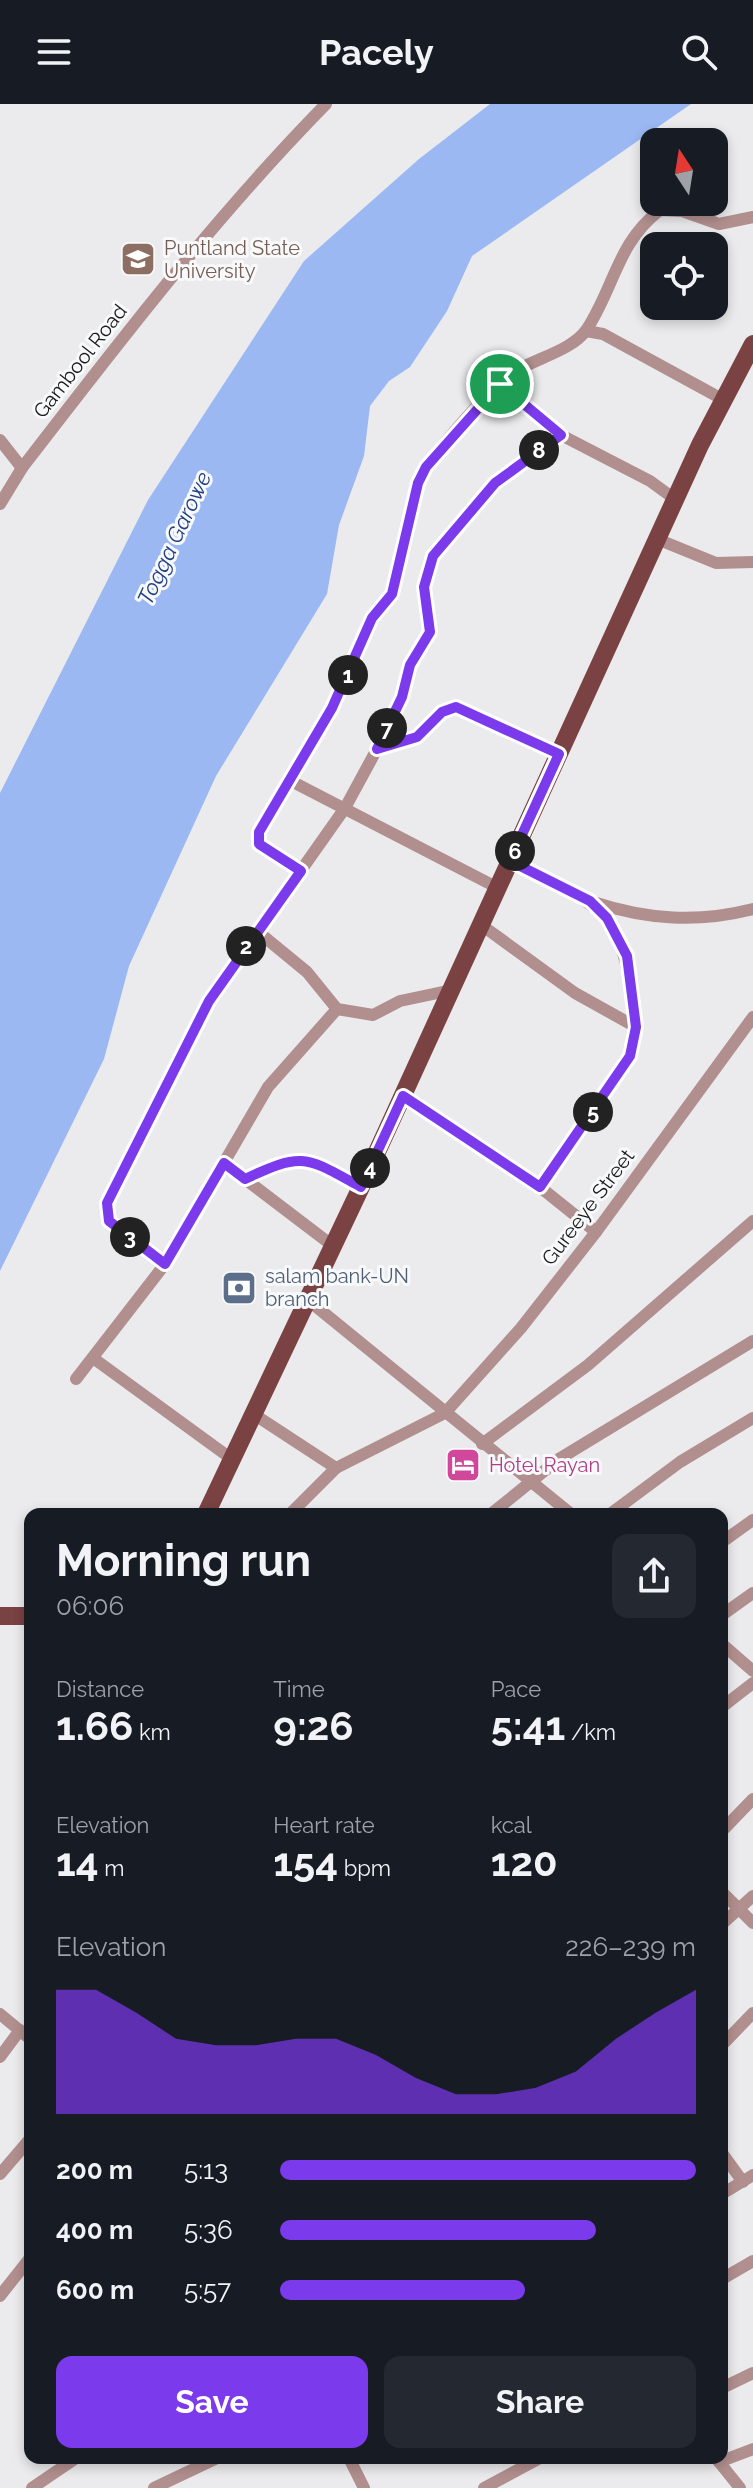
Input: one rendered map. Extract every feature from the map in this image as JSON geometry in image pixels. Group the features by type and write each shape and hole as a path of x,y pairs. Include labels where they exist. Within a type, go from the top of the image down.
{"main road":[{"path":"214,1508 657,539 722,399 753,344"},
{"path":"0,1616 24,1616"}],"street":[{"name":"Gambool Road","path":"0,504 22,468 182,264 255,176 326,104"},
{"path":"301,871 259,844 258,838 342,688 372,618 392,594 416,491 426,467 500,384 586,331 620,256 646,221 660,210 682,211 719,224 753,217"},
{"path":"586,331 603,334 722,399"},
{"path":"500,384 561,435 650,481 676,500"},
{"path":"165,1264 109,1221 107,1203 209,1001 345,808 377,749 402,697 410,665 430,632 424,587 433,556 495,483 561,435"},
{"path":"0,440 22,468"},
{"path":"657,539 716,563 753,562"},
{"path":"377,749 417,737 442,712 456,707 559,754"},
{"path":"291,781 498,888"},
{"path":"510,861 590,901 672,920 707,918 753,909"},
{"path":"540,1187 630,1056 636,1027 627,956 615,930 590,901"},
{"path":"480,924 575,993 636,1027"},
{"path":"257,931 307,972 337,1009 373,1015 400,1001 452,990"},
{"path":"76,1379 165,1264 268,1087 337,1009"},
{"name":"Gureeye Street","path":"445,1413 521,1328 596,1232 753,1017"},
{"path":"403,1096 540,1187 596,1232"},
{"path":"245,1179 282,1161 298,1159 315,1162 361,1187"},
{"path":"224,1163 333,1246"},
{"path":"482,1444 588,1365 753,1221"},
{"path":"308,1300 564,1508"},
{"path":"498,1508 559,1459 753,1341"},
{"path":"93,1358 233,1460"},
{"path":"296,1508 336,1468 445,1413"},
{"path":"255,1415 336,1468"},
{"path":"618,1508 680,1462 753,1418"},
{"path":"728,1538 753,1520"},
{"path":"728,1611 753,1593"},
{"path":"728,1649 753,1671"},
{"path":"728,1702 753,1683"},
{"path":"728,1825 753,1799"},
{"path":"728,1919 753,1896"},
{"path":"728,1897 753,1923"},
{"path":"0,2014 24,2033"},
{"path":"728,2039 752,2017"},
{"path":"0,2057 24,2035"},
{"path":"0,2174 24,2146"},
{"path":"728,2159 748,2178 728,2190"},
{"path":"728,2276 753,2261"},
{"path":"0,2296 24,2269"},
{"path":"728,2385 753,2373"},
{"path":"728,2457 753,2449"},
{"path":"32,2488 67,2464"},
{"path":"154,2488 204,2464"},
{"path":"352,2464 364,2488"},
{"path":"484,2488 529,2464"},
{"path":"721,2464 740,2488"}],"water":[{"name":"Togga Garowe","path":"490,104 691,104 656,128 640,128 640,139 472,256 447,311 410,367 389,381 370,406 364,456 339,525 327,594 216,776 129,966 104,1059 0,1271 0,793 148,500 304,261 419,159"}],"place":[{"name":"Puntland State University","path":"138,259"},
{"name":"salam bank-UN branch","path":"239,1288"},
{"name":"Hotel Rayan","path":"463,1465"}],"route":[{"path":"500,384 561,435 495,483 433,556 425,572 424,587 430,632 410,665 402,697 377,749 417,737 442,712 456,707 559,754 510,861 590,901 607,918 627,956 636,1041 630,1056 540,1187 403,1096 361,1187 315,1162 298,1159 282,1161 245,1179 224,1163 185,1225 165,1264 109,1221 107,1203 220,982 301,871 259,844 259,832 332,708 365,630 392,594 418,483 426,467 500,384"}]}
